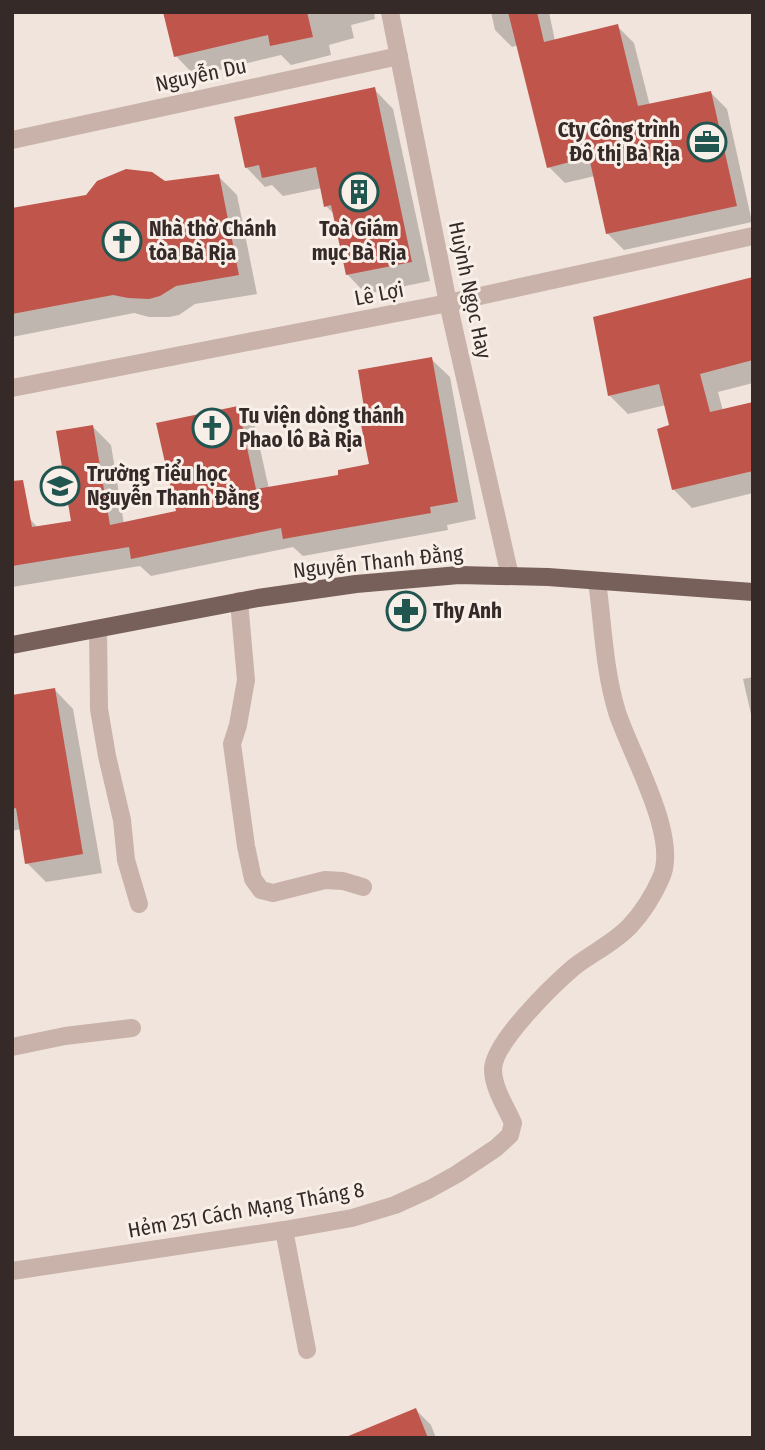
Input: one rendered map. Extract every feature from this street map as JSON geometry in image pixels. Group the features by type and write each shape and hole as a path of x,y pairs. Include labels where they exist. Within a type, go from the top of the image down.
{"main road":[{"name":"Nguyễn Thanh Đằng","path":"12,645 239,601 356,584 458,575 753,592"}],"street":[{"name":"Huỳnh Ngọc Hay","path":"390,12 448,303 510,576"},
{"name":"Nguyễn Du","path":"12,140 399,56"},
{"name":"Lê Lợi","path":"12,388 448,303 753,236"},
{"name":"Hẻm 251 Cách Mạng Tháng 8","path":"12,1271 352,1218 395,1205 430,1189 496,1148 510,1135 513,1124 496,1088 493,1071 495,1057 547,992 574,967 629,927 650,900 663,874 666,851 656,810 617,713 609,680 597,581"},
{"path":"239,601 246,680 232,744 253,879 261,890 273,893 325,880 343,881 363,887"},
{"path":"98,629 101,721 122,820 126,860 139,904"},
{"path":"12,1047 65,1036 132,1028"},
{"path":"284,1230 307,1350"}],"building":[{"path":"163,12 307,12 313,37 270,46 268,35 174,57"},
{"path":"508,12 537,12 544,42 618,24 638,106 711,91 737,206 606,234 589,157 547,168"},
{"name":"Toà Giám mục Bà Rịa","path":"375,87 412,262 346,275 331,205 324,207 316,167 262,178 259,165 245,168 234,117"},
{"name":"Nhà thờ Chánh tòa Bà Rịa","path":"126,169 152,172 165,181 219,174 239,275 176,286 149,299 113,295 12,314 12,208 86,195 97,181"},
{"path":"753,277 753,360 700,374 710,412 753,402 753,471 672,490 657,429 669,425 659,384 608,396 593,317"},
{"path":"432,357 458,502 430,507 431,513 283,539 281,528 131,559 129,547 12,566 12,481 23,480 32,527 71,521 56,431 93,425 110,525 176,511 156,423 238,406 256,489 338,475 338,470 369,464 359,415 365,414 358,370"},
{"path":"55,688 83,854 25,864 16,808 12,809 12,695"},
{"path":"416,1408 428,1438 346,1438 346,1437"}],"place":[{"name":"Cty Công trình Đô thị Bà Rịa","path":"707,142"},
{"name":"Toà Giám mục Bà Rịa","path":"359,192"},
{"name":"Nhà thờ Chánh tòa Bà Rịa","path":"122,241"},
{"name":"Tu viện dòng thánh Phao lô Bà Rịa","path":"212,428"},
{"name":"Trường Tiểu học Nguyễn Thanh Đằng","path":"60,486"},
{"name":"Thy Anh","path":"406,611"}]}
